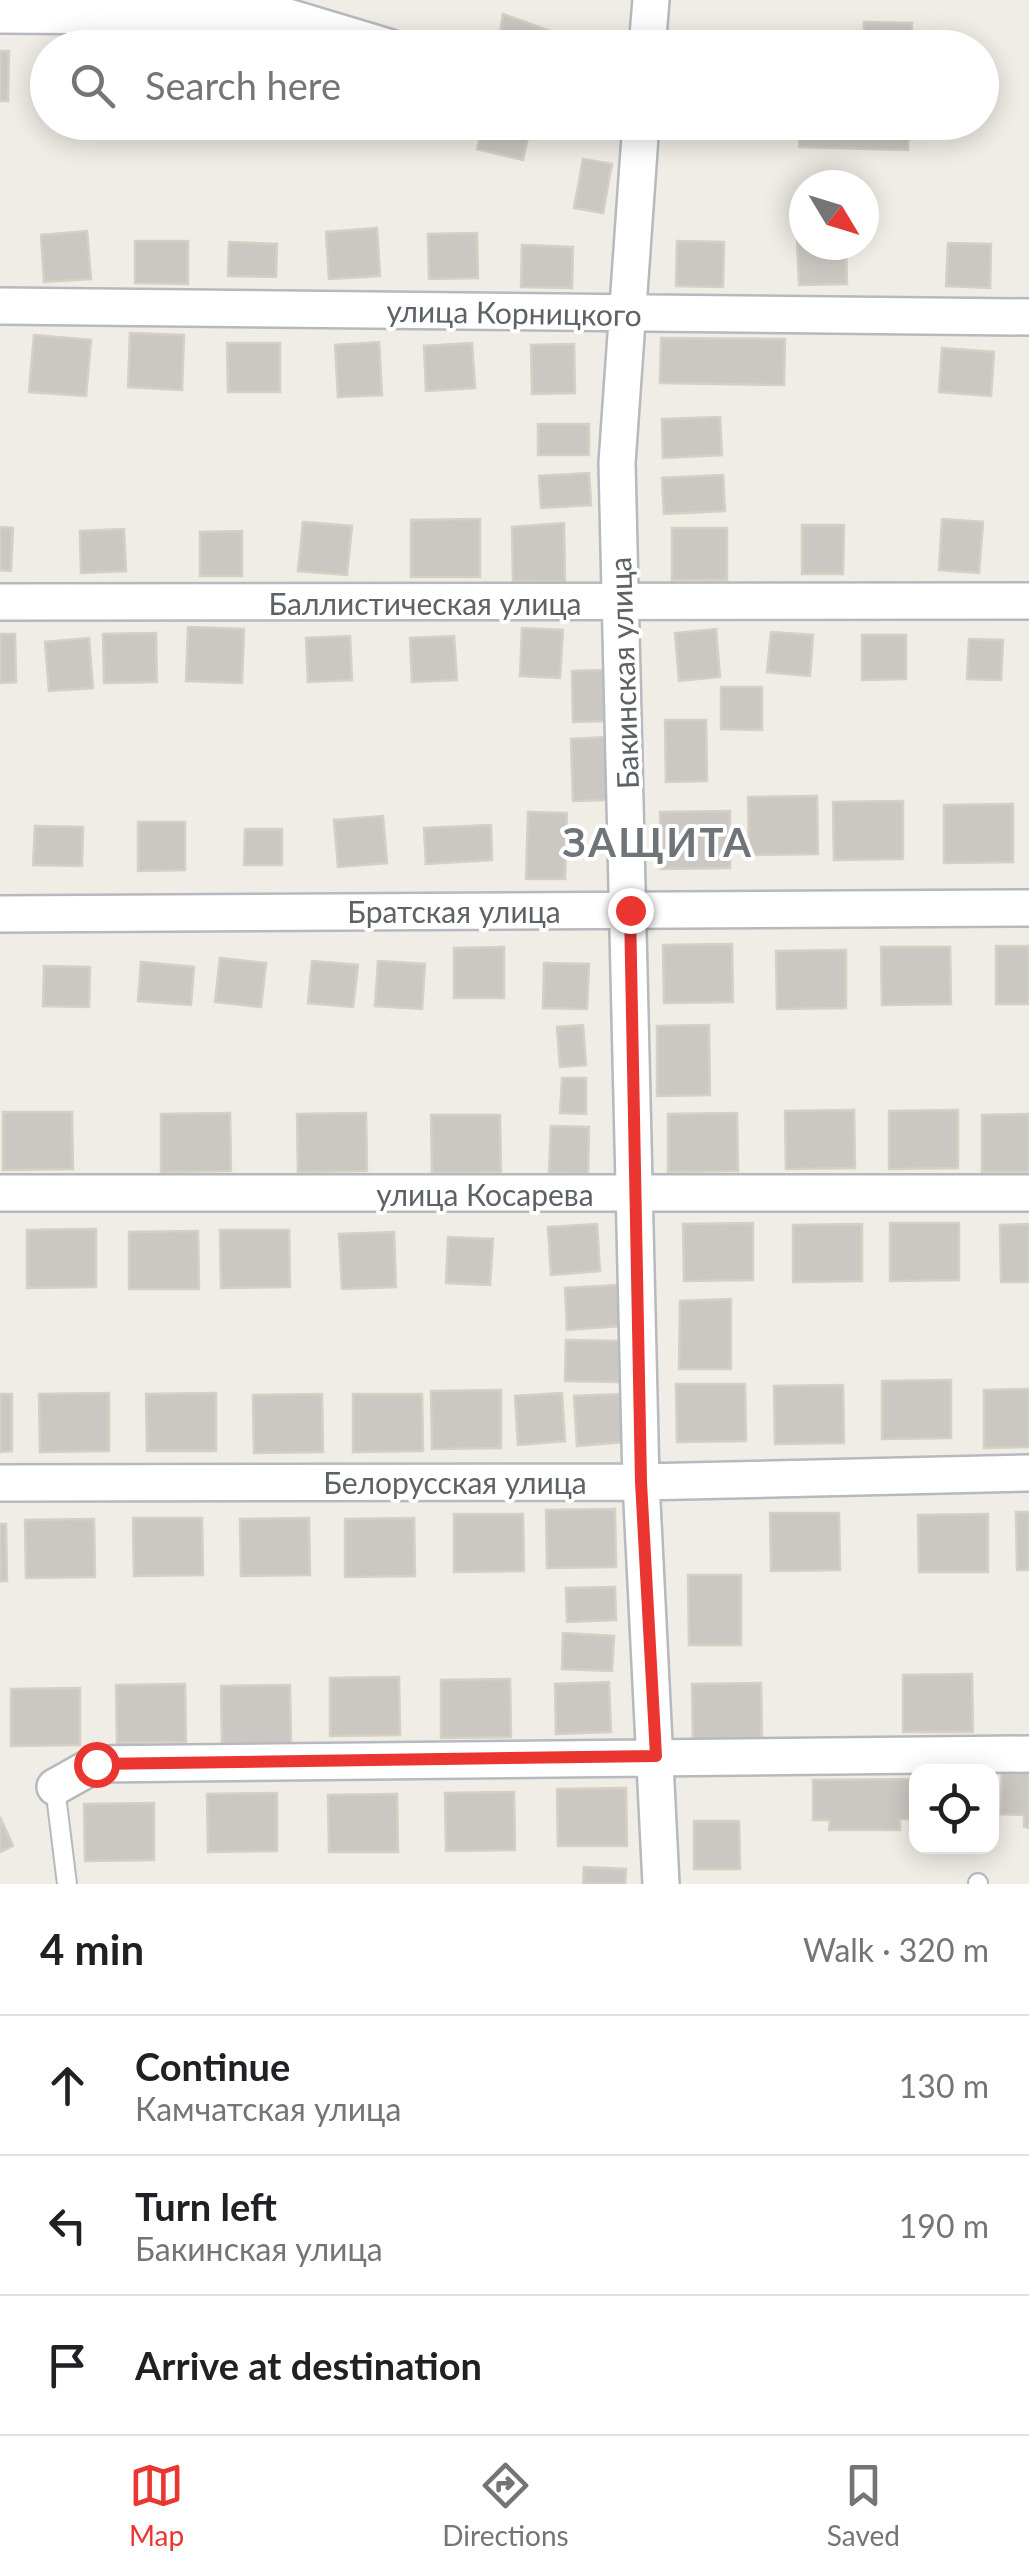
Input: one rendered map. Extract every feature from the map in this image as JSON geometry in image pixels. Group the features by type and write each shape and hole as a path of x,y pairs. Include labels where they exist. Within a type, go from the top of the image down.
{"street":[{"path":"648,30 651,0"},
{"path":"0,15 288,16 333,30"},
{"name":"Бакинская улица","path":"639,140 631,313 617,462 641,1482 660,1884"},
{"name":"улица Корницкого","path":"0,306 1029,318"},
{"name":"Баллистическая улица","path":"0,602 1029,601"},
{"name":"Братская улица","path":"0,914 1029,908"},
{"name":"улица Косарева","path":"0,1193 1029,1192"},
{"name":"Белорусская улица","path":"0,1483 641,1482 1029,1473"},
{"path":"55,1787 96,1764 1029,1754"}],"lane":[{"path":"55,1787 67,1884"}],"building":[{"path":"503,14 547,30 501,30"},
{"path":"864,22 912,23 912,30 864,30"},
{"path":"0,51 9,51 8,101 0,101"},
{"path":"479,140 528,140 523,160 477,149"},
{"path":"799,140 908,140 908,150 799,147"},
{"path":"583,159 612,164 603,213 574,208"},
{"path":"377,228 380,276 329,279 326,232"},
{"path":"87,231 91,279 44,282 41,235"},
{"path":"477,233 478,278 429,279 428,234"},
{"path":"135,241 188,241 188,284 135,283"},
{"path":"677,241 724,242 723,287 676,286"},
{"path":"229,242 277,244 276,277 228,276"},
{"path":"948,243 991,244 990,288 946,286"},
{"path":"522,245 573,247 572,288 521,287"},
{"path":"798,260 846,260 847,284 799,285"},
{"path":"130,333 184,335 182,390 128,387"},
{"path":"34,335 91,340 86,396 29,392"},
{"path":"661,338 785,339 784,385 660,383"},
{"path":"379,342 382,395 338,397 335,345"},
{"path":"227,343 280,343 280,392 228,392"},
{"path":"472,343 475,388 426,391 424,346"},
{"path":"574,344 575,393 532,394 531,345"},
{"path":"942,348 994,352 991,396 939,392"},
{"path":"720,417 722,455 663,458 662,419"},
{"path":"538,424 589,424 589,455 538,455"},
{"path":"589,473 591,505 541,508 539,476"},
{"path":"723,475 725,511 664,514 662,478"},
{"path":"480,519 480,577 411,577 411,520"},
{"path":"942,519 983,522 979,573 939,570"},
{"path":"303,522 352,526 347,575 298,571"},
{"path":"564,523 565,581 513,581 512,527"},
{"path":"802,525 844,525 843,574 802,574"},
{"path":"0,527 13,528 11,571 0,570"},
{"path":"672,528 727,528 727,580 672,580"},
{"path":"124,529 126,571 81,573 80,531"},
{"path":"242,531 242,576 200,576 200,532"},
{"path":"188,627 244,629 242,683 186,681"},
{"path":"522,628 563,630 560,678 520,676"},
{"path":"716,629 720,677 679,681 675,633"},
{"path":"771,632 813,635 810,676 767,672"},
{"path":"156,633 157,682 104,683 103,634"},
{"path":"0,634 15,634 16,682 0,683"},
{"path":"862,635 906,635 906,679 862,680"},
{"path":"350,636 352,680 308,682 306,638"},
{"path":"454,636 457,680 412,682 410,638"},
{"path":"89,638 93,688 49,691 45,642"},
{"path":"969,639 1003,640 1001,680 967,679"},
{"path":"604,670 606,721 573,722 572,671"},
{"path":"721,687 762,687 762,730 721,729"},
{"path":"665,720 706,720 707,781 666,782"},
{"path":"606,737 609,800 573,801 571,739"},
{"path":"817,796 818,854 749,855 748,797"},
{"path":"903,801 903,859 834,860 833,802"},
{"path":"1013,804 1013,862 944,863 944,805"},
{"path":"730,811 730,868 661,869 660,812"},
{"path":"528,812 567,813 565,879 526,879"},
{"path":"383,816 387,863 338,867 334,820"},
{"path":"138,822 185,822 185,870 138,871"},
{"path":"491,825 492,860 426,864 424,828"},
{"path":"35,826 83,827 82,866 33,865"},
{"path":"245,829 282,829 282,865 244,865"},
{"path":"732,944 733,1002 664,1003 663,945"},
{"path":"996,946 1029,946 1029,1004 996,1004"},
{"path":"504,947 504,998 454,998 454,948"},
{"path":"881,947 950,947 951,1004 882,1005"},
{"path":"846,950 846,1008 777,1009 776,951"},
{"path":"220,958 266,963 261,1007 215,1002"},
{"path":"312,961 358,965 353,1007 308,1003"},
{"path":"378,961 425,964 422,1009 375,1006"},
{"path":"141,962 194,967 191,1005 138,1001"},
{"path":"544,963 589,964 587,1009 543,1008"},
{"path":"44,966 90,967 89,1007 43,1006"},
{"path":"583,1025 586,1065 560,1067 557,1027"},
{"path":"709,1025 710,1095 657,1096 657,1026"},
{"path":"562,1078 586,1078 586,1114 560,1113"},
{"path":"854,1110 855,1168 786,1169 785,1111"},
{"path":"958,1110 958,1168 889,1169 889,1111"},
{"path":"3,1112 72,1112 73,1169 3,1170"},
{"path":"230,1113 231,1171 161,1172 161,1114"},
{"path":"366,1113 367,1171 298,1172 297,1114"},
{"path":"737,1113 738,1171 668,1172 668,1114"},
{"path":"1029,1114 1029,1172 982,1172 982,1115"},
{"path":"431,1115 500,1115 501,1172 432,1173"},
{"path":"551,1126 589,1127 588,1174 549,1173"},
{"path":"753,1223 753,1280 684,1281 683,1224"},
{"path":"890,1223 959,1223 959,1280 890,1281"},
{"path":"597,1224 600,1271 551,1275 548,1227"},
{"path":"862,1224 862,1281 793,1282 793,1225"},
{"path":"1029,1224 1029,1282 1001,1282 1000,1225"},
{"path":"96,1229 96,1287 27,1288 27,1230"},
{"path":"220,1230 289,1230 290,1287 221,1288"},
{"path":"198,1231 199,1289 129,1289 129,1232"},
{"path":"394,1232 396,1287 342,1289 339,1234"},
{"path":"448,1237 493,1239 490,1285 446,1283"},
{"path":"617,1285 620,1326 567,1330 565,1288"},
{"path":"731,1299 731,1369 679,1369 680,1301"},
{"path":"566,1340 620,1341 619,1382 565,1381"},
{"path":"951,1380 951,1438 882,1439 882,1381"},
{"path":"676,1384 745,1384 746,1441 677,1442"},
{"path":"843,1385 844,1443 775,1444 774,1386"},
{"path":"1029,1389 1029,1447 984,1448 984,1390"},
{"path":"501,1390 501,1448 432,1449 431,1391"},
{"path":"109,1393 109,1451 40,1452 39,1394"},
{"path":"216,1393 216,1451 147,1451 146,1394"},
{"path":"562,1393 565,1441 518,1445 515,1396"},
{"path":"0,1394 12,1394 12,1451 0,1452"},
{"path":"322,1394 323,1452 254,1453 253,1395"},
{"path":"353,1394 422,1394 423,1451 353,1452"},
{"path":"621,1394 624,1442 577,1446 574,1396"},
{"path":"615,1509 616,1567 547,1568 546,1510"},
{"path":"1016,1512 1029,1512 1029,1570 1017,1570"},
{"path":"770,1513 839,1513 840,1570 771,1571"},
{"path":"454,1514 523,1514 524,1571 454,1572"},
{"path":"988,1514 988,1572 919,1572 918,1515"},
{"path":"133,1518 202,1518 203,1575 134,1576"},
{"path":"309,1518 310,1575 241,1576 240,1519"},
{"path":"414,1518 415,1576 345,1577 345,1519"},
{"path":"94,1519 95,1577 26,1578 25,1520"},
{"path":"0,1524 6,1524 7,1581 0,1581"},
{"path":"688,1575 741,1575 741,1645 689,1645"},
{"path":"615,1587 616,1620 567,1622 566,1588"},
{"path":"563,1633 614,1636 612,1671 562,1669"},
{"path":"972,1674 973,1732 903,1732 903,1675"},
{"path":"399,1677 400,1735 330,1736 330,1678"},
{"path":"510,1679 511,1737 441,1738 441,1680"},
{"path":"609,1682 611,1732 556,1734 555,1684"},
{"path":"761,1683 762,1741 693,1742 692,1684"},
{"path":"185,1684 186,1742 117,1743 116,1685"},
{"path":"290,1685 291,1743 222,1744 221,1686"},
{"path":"80,1688 80,1745 11,1746 11,1689"},
{"path":"1002,1771 1029,1772 1029,1828 1024,1827 1024,1815 1001,1814"},
{"path":"909,1779 909,1819 900,1819 900,1830 829,1830 830,1820 813,1820 813,1780"},
{"path":"626,1788 627,1846 558,1846 557,1789"},
{"path":"514,1792 515,1850 446,1851 445,1793"},
{"path":"277,1793 277,1851 208,1852 207,1794"},
{"path":"397,1794 398,1852 329,1852 328,1795"},
{"path":"154,1803 154,1860 85,1861 84,1804"},
{"path":"0,1817 13,1846 0,1852"},
{"path":"694,1821 739,1821 740,1869 694,1869"},
{"path":"584,1867 626,1869 625,1884 583,1884"}],"district":[{"name":"ЗАЩИТА","path":"658,842"}],"route":[{"path":"96,1764 656,1756 641,1482 630,910"}]}
